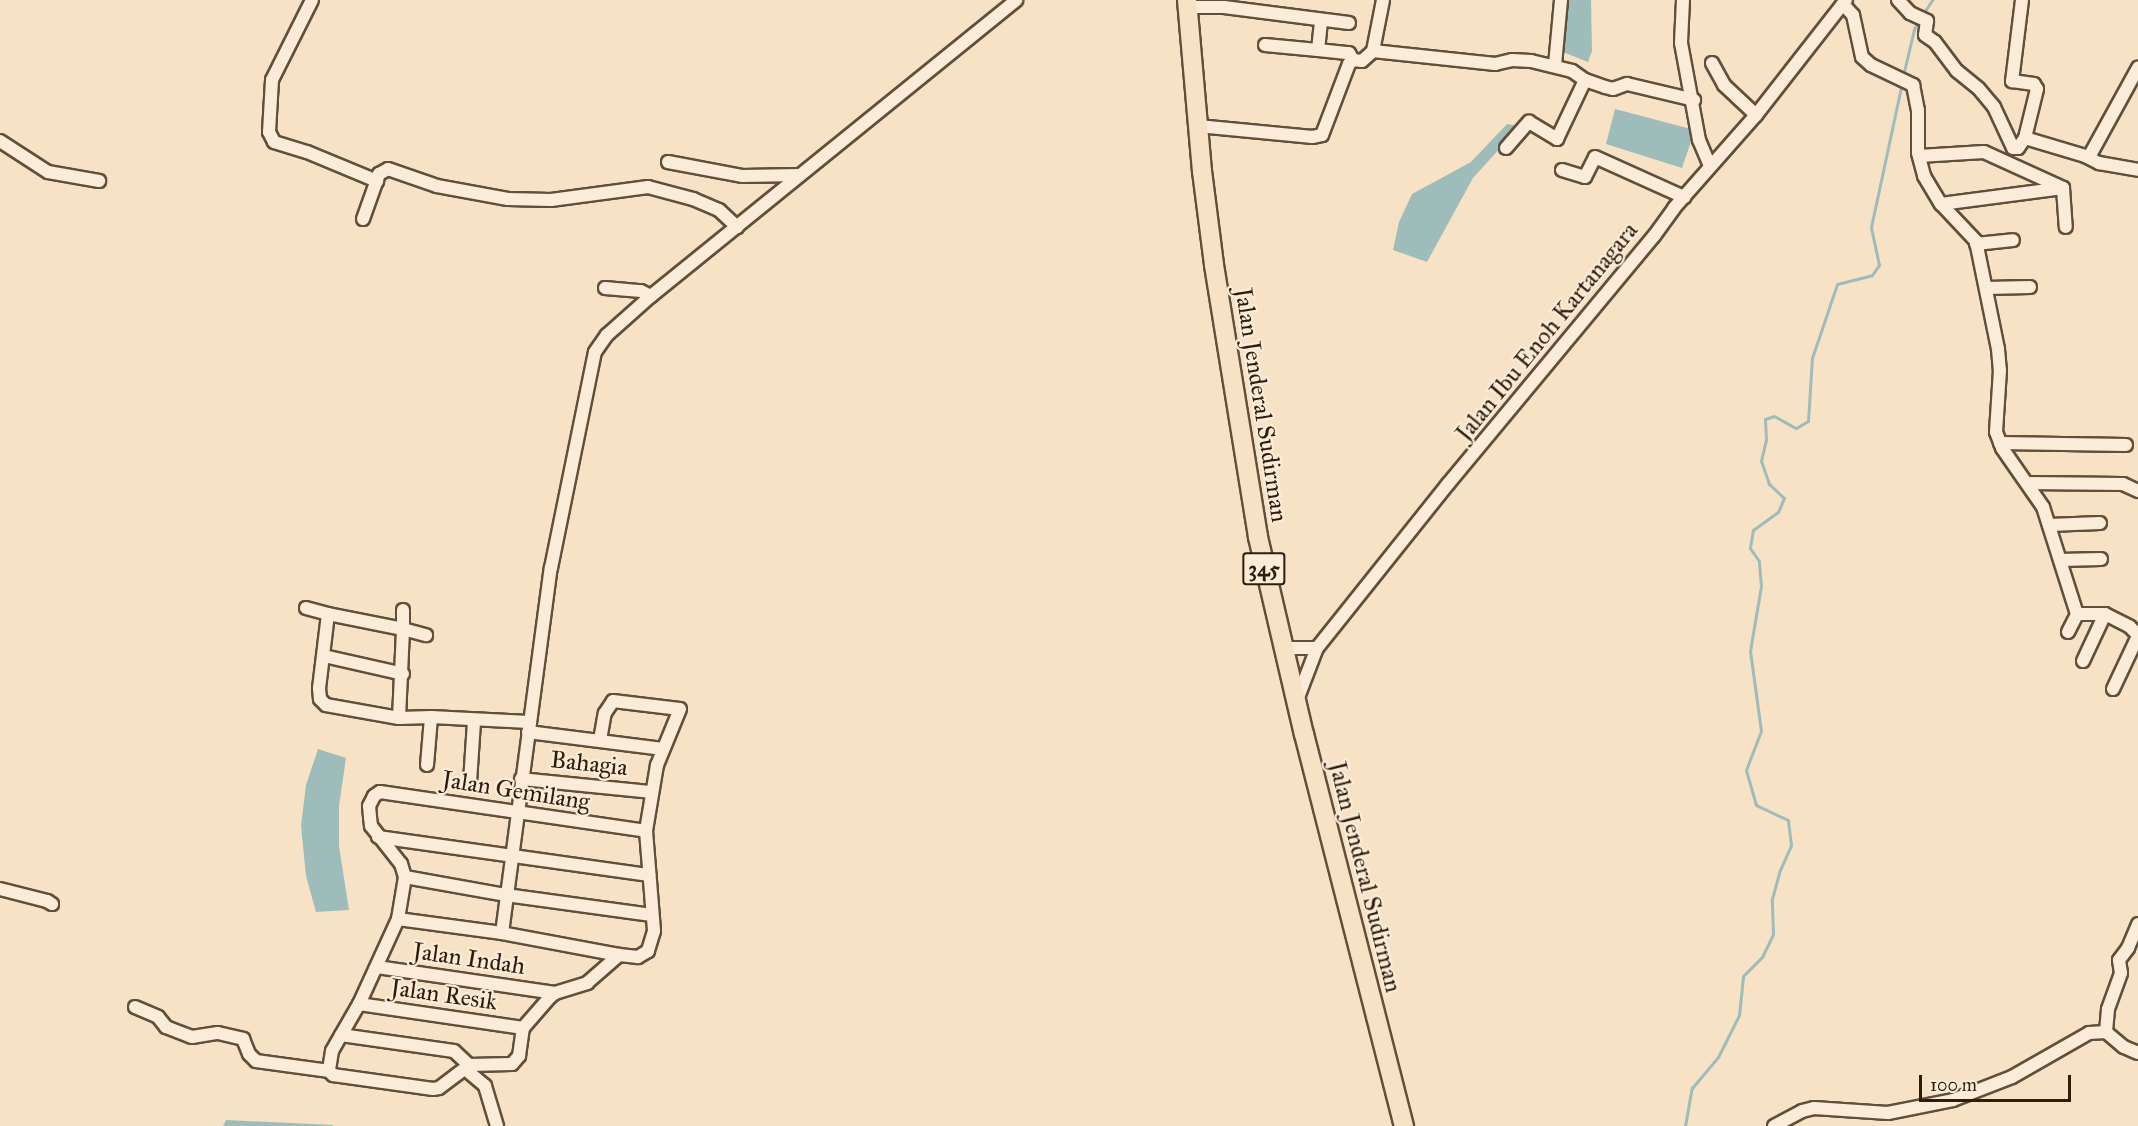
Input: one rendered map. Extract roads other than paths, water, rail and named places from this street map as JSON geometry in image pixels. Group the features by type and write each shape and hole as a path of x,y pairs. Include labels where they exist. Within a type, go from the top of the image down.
{"main road":[{"name":"Jalan Jenderal Sudirman","path":"1187,3 1214,266 1264,569 1404,1126"}],"street":[{"path":"312,0 272,80 269,132 274,142 307,152 377,181"},
{"path":"502,933 551,568 595,352 607,335 651,296 1016,0"},
{"path":"1353,60 1362,61 1373,51 1383,0"},
{"path":"1555,65 1561,0"},
{"path":"1683,0 1681,43 1694,100 1699,141 1710,166"},
{"path":"1898,0 1910,13 1922,19 1925,34 1935,42 1957,71 1979,89 1994,107 2011,146 2018,147 2025,138 2037,87 2034,84 2012,81 2022,0"},
{"path":"1844,2 1853,15 1862,57 1908,82 1917,95 1919,156 1924,176 1941,204 1977,244 2000,370 1996,432 2000,443 2043,507 2077,614 2068,632"},
{"name":"Jalan Ibu Enoh Kartanagara","path":"1297,700 1317,648 1448,484 1684,197 1756,115 1844,2"},
{"path":"1187,3 1349,23"},
{"path":"1318,50 1322,21"},
{"path":"1265,45 1349,53 1353,60"},
{"path":"1373,51 1495,64 1512,60 1555,65 1605,87 1613,89 1627,84 1666,96 1694,100"},
{"path":"1198,126 1312,137 1322,135 1345,73 1353,60"},
{"path":"1712,63 1724,85 1756,115"},
{"path":"2089,157 2138,68"},
{"path":"1506,148 1529,122 1557,139 1585,80"},
{"path":"2025,138 2089,157 2103,164 2138,170"},
{"path":"0,141 48,172 99,181"},
{"path":"1919,156 1984,152 2063,188"},
{"path":"1562,170 1585,177 1595,158 1684,197"},
{"path":"668,162 742,176 800,175"},
{"path":"363,219 380,172 388,170 437,186 507,199 551,200 648,187 693,199 719,210 737,227"},
{"path":"1941,204 2063,188"},
{"path":"2063,188 2066,227"},
{"path":"1977,244 2013,240"},
{"path":"1986,288 2030,287"},
{"path":"605,288 641,291 651,296"},
{"path":"2000,443 2126,445"},
{"path":"2027,483 2123,484 2138,491"},
{"path":"2049,525 2100,523"},
{"path":"2060,560 2101,559"},
{"path":"306,608 426,635"},
{"path":"399,718 403,674 403,610"},
{"path":"328,614 319,688 320,699 326,705 399,718 431,717 529,727 663,749"},
{"path":"2077,614 2105,615 2130,627 2138,635 2113,689"},
{"path":"2083,661 2105,615"},
{"path":"1285,648 1317,648"},
{"path":"324,656 403,674"},
{"path":"398,919 502,933 619,955 638,957 648,951 654,931 646,831 651,792 663,749 680,709 613,701 605,713 600,740"},
{"path":"427,765 431,717"},
{"path":"470,782 474,721"},
{"name":"Bahagia","path":"522,779 651,792"},
{"name":"Jalan Gemilang","path":"378,837 371,826 369,806 374,796 380,792 517,814 646,831"},
{"path":"378,837 649,875"},
{"path":"328,1071 332,1051 359,1004 398,919 405,878 401,864 378,837"},
{"path":"405,878 506,895 652,915"},
{"path":"0,889 52,904"},
{"path":"2106,1032 2110,999 2117,988 2121,973 2119,960 2128,948 2138,924"},
{"path":"135,1007 158,1017 166,1027 192,1037 218,1033 243,1039 249,1054 256,1060 328,1071 333,1075 433,1089 439,1088 467,1067 507,1065 518,1060 523,1028 555,993 587,982 619,955"},
{"name":"Jalan Indah","path":"377,967 555,993"},
{"name":"Jalan Resik","path":"359,1004 523,1028"},
{"path":"1774,1126 1802,1111 1814,1108 1888,1113 1953,1100 2012,1077 2089,1033 2106,1032 2124,1047 2138,1053"},
{"path":"341,1035 454,1051 485,1086 497,1126"}],"water":[{"path":"1564,0 1591,0 1592,51 1588,62 1563,52"},
{"path":"1615,109 1695,130 1682,168 1606,144"},
{"path":"1507,124 1520,126 1473,178 1427,262 1393,250 1399,222 1412,194 1471,162"},
{"path":"318,749 346,758 339,806 339,846 349,910 316,912 306,876 301,826 306,785"},
{"path":"226,1120 333,1125 333,1126 223,1126"}],"waterway":[{"path":"1923,14 1932,0"},
{"path":"1903,76 1914,29 1918,22"},
{"path":"1685,1126 1692,1088 1718,1057 1739,1015 1743,976 1762,957 1773,934 1772,899 1780,870 1791,845 1788,820 1756,805 1746,770 1761,731 1750,651 1761,586 1759,561 1750,548 1753,530 1778,512 1784,498 1769,484 1761,461 1766,439 1765,419 1774,416 1796,428 1808,421 1812,358 1837,284 1872,275 1879,265 1871,227 1902,83"}]}
